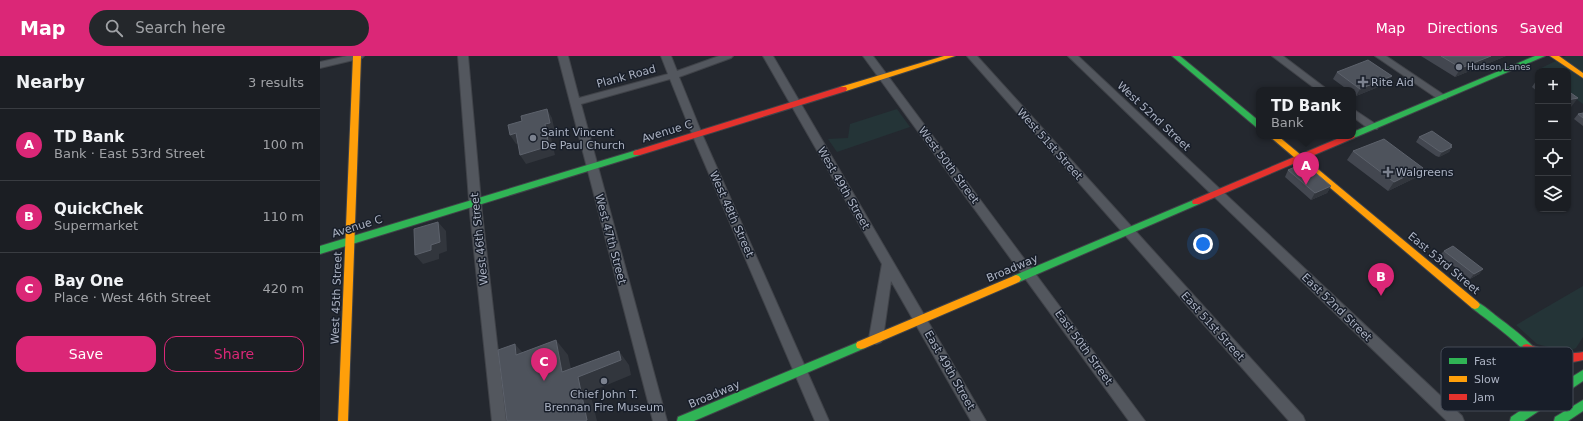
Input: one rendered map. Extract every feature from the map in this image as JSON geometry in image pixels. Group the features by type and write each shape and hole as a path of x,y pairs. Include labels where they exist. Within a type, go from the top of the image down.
{"main road":[{"name":"West 45th Street","path":"343,421 358,56"},
{"name":"Avenue C","path":"320,250 952,56"},
{"path":"1176,56 1256,123"},
{"name":"Broadway","path":"1356,134 1414,108 1541,56"},
{"path":"1556,58 1583,76"},
{"name":"East 53rd Street","path":"1277,139 1526,347"},
{"name":"Broadway","path":"682,421 1345,139"},
{"path":"1573,358 1583,356"},
{"path":"1573,382 1583,375"},
{"path":"1559,421 1583,405"},
{"path":"1515,421 1530,411"}],"street":[{"path":"320,65 358,56"},
{"name":"West 46th Street","path":"463,56 475,202 499,421"},
{"name":"West 47th Street","path":"563,56 660,421"},
{"name":"West 48th Street","path":"666,56 697,134 822,421"},
{"name":"Plank Road","path":"576,102 674,75 726,56"},
{"name":"West 49th Street","path":"768,56 921,320"},
{"name":"West 50th Street","path":"868,56 1030,273"},
{"name":"West 51st Street","path":"972,56 1128,231"},
{"name":"West 52nd Street","path":"1073,56 1218,193"},
{"path":"1277,56 1319,87"},
{"path":"1380,56 1442,97"},
{"path":"1356,114 1373,126"},
{"name":"East 52nd Street","path":"1218,193 1441,406"},
{"name":"East 51st Street","path":"1128,231 1298,421"},
{"path":"876,338 888,263"},
{"name":"East 50th Street","path":"1030,273 1138,421"},
{"name":"East 49th Street","path":"921,320 978,421"},
{"name":"East 52nd Street","path":"1447,411 1457,421"}],"shaded area":[{"path":"1566,56 1583,56 1583,104 1571,95 1571,68 1541,68"},
{"path":"897,109 910,127 837,152 828,139 848,138 850,124"},
{"path":"1583,286 1583,337 1576,348 1573,349 1573,347 1548,347 1537,344 1516,325"}],"building":[{"path":"1441,56 1491,56 1461,68"},
{"path":"1368,60 1392,76 1360,89 1337,72"},
{"path":"1571,93 1578,98 1571,99"},
{"path":"547,109 550,123 545,124 549,146 520,155 516,133 510,135 508,125 522,121 521,116"},
{"path":"1583,113 1583,118 1578,114"},
{"path":"1432,131 1452,145 1450,146 1452,147 1442,152 1419,137"},
{"path":"1384,139 1423,168 1394,182 1353,151"},
{"path":"1304,163 1331,186 1315,193 1288,170"},
{"path":"438,222 440,242 431,245 431,250 415,255 414,229"},
{"path":"1453,246 1483,269 1474,274 1444,251"},
{"path":"556,340 562,372 619,351 621,360 578,377 587,420 507,421 498,350 515,344 516,355"}],"traffic: fast":[{"path":"1176,56 1256,123"},
{"path":"1356,134 1541,56"},
{"path":"320,250 637,153"},
{"path":"1016,279 1196,202"},
{"path":"1475,305 1526,347"},
{"path":"682,421 861,345"},
{"path":"1573,382 1583,375"},
{"path":"1559,421 1583,405"},
{"path":"1515,421 1530,411"}],"traffic: slow":[{"path":"343,421 357,56"},
{"path":"843,89 951,56"},
{"path":"1554,56 1583,76"},
{"path":"1277,139 1475,305"},
{"path":"861,345 1016,279"}],"traffic: jam":[{"path":"637,153 843,89"},
{"path":"1196,202 1344,139"},
{"path":"1573,358 1583,356"}],"place":[{"name":"Hudson Lanes","path":"1459,67"},
{"name":"Rite Aid","path":"1363,82"},
{"name":"Saint Vincent De Paul Church","path":"533,138"},
{"name":"Walgreens","path":"1388,172"},
{"name":"TD Bank","path":"1306,185"},
{"name":"QuickChek","path":"1381,296"},
{"name":"Bay One","path":"544,381"},
{"name":"Chief John T. Brennan Fire Museum","path":"604,381"}]}
